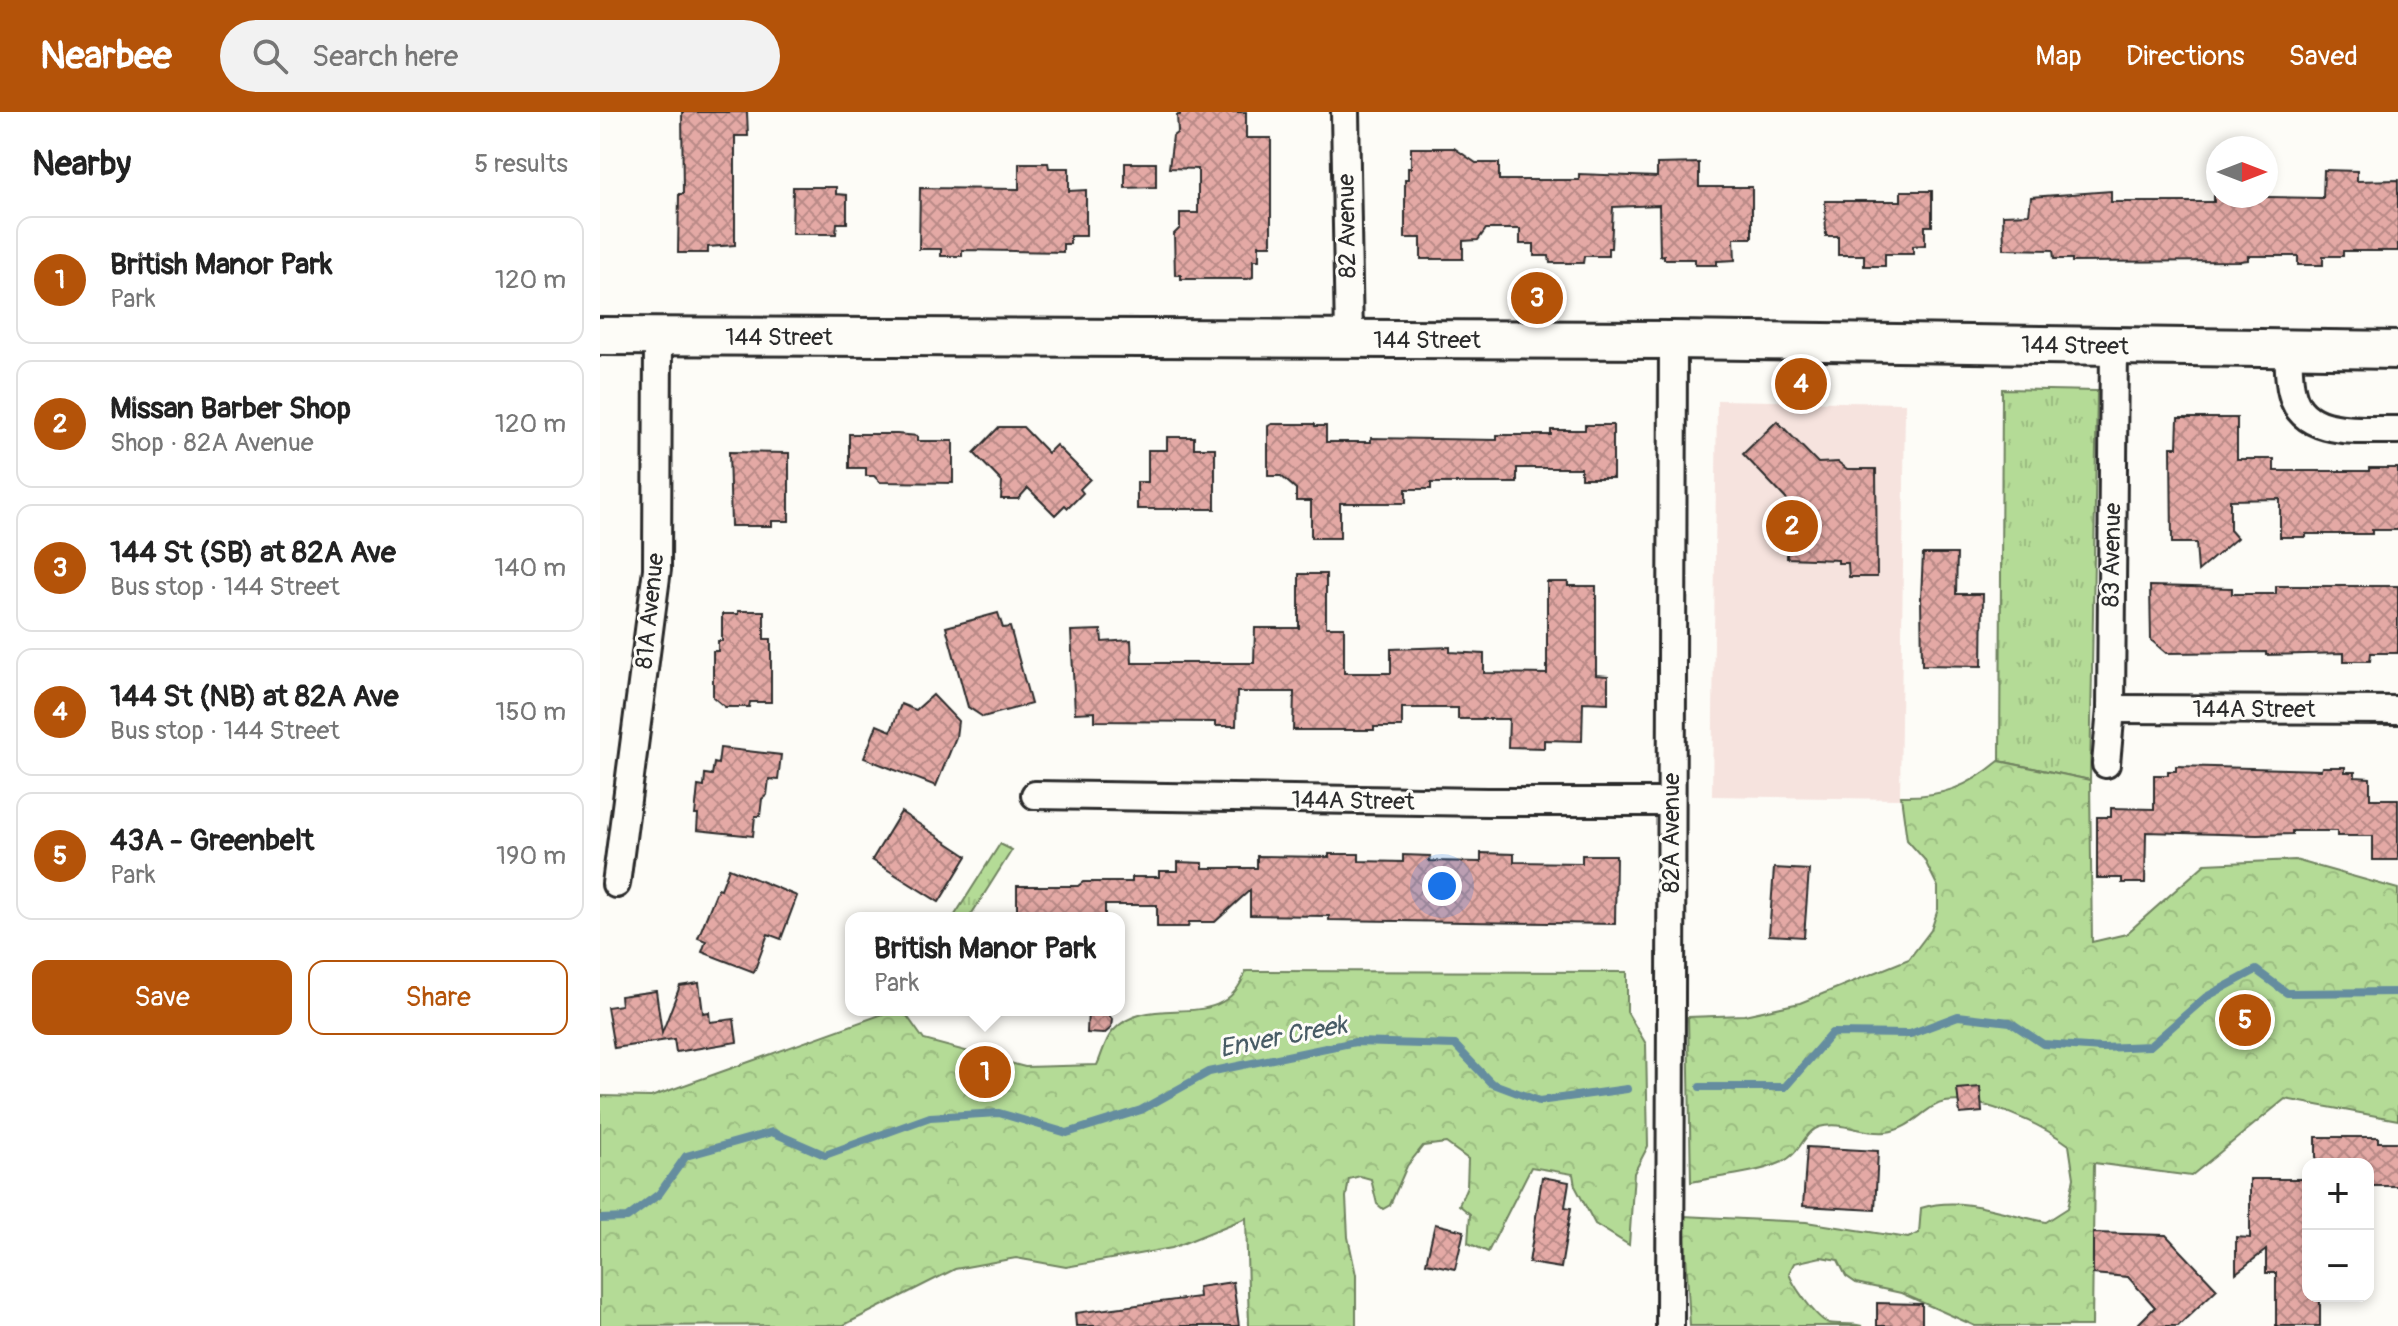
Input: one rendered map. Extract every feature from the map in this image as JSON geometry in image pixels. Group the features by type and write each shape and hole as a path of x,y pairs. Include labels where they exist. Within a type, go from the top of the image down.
{"main road":[{"name":"144 Street","path":"600,336 1673,340 2398,350"}],"street":[{"name":"82 Avenue","path":"1345,112 1349,339"},
{"name":"81A Avenue","path":"616,884 656,580 658,336"},
{"name":"82A Avenue","path":"1670,1326 1673,340"},
{"name":"83 Avenue","path":"2106,764 2111,709 2114,346"},
{"path":"2288,348 2292,393 2307,416 2331,428 2398,430"},
{"name":"144A Street","path":"2111,709 2398,710"},
{"name":"144A Street","path":"1035,795 1671,802"}],"shaded area":[{"path":"1717,400 1905,403 1900,799 1712,796"}],"green space":[{"path":"2002,389 2097,391 2090,780 2000,761"},
{"path":"1999,761 2090,780 2092,942 2126,934 2205,864 2295,860 2398,889 2398,1120 2285,1099 2191,1176 2094,1163 2092,1326 1975,1326 1901,1293 1856,1283 1846,1276 1838,1260 1821,1257 1794,1263 1789,1273 1795,1285 1824,1320 1862,1326 1690,1326 1684,1216 1806,1222 1908,1238 1919,1233 1921,1208 1937,1205 1983,1207 2046,1222 2068,1208 2074,1178 2069,1145 2010,1113 1960,1101 1938,1104 1904,1126 1886,1132 1836,1125 1819,1127 1780,1163 1691,1182 1688,1017 1744,1015 1800,1003 1909,959 1931,930 1938,909 1938,887 1924,859 1907,840 1901,796 1929,795 1954,789"},
{"path":"1000,844 1012,850 973,912 957,912"},
{"path":"1246,971 1627,972 1627,1012 1646,1044 1648,1146 1634,1173 1629,1245 1595,1224 1575,1186 1573,1174 1531,1167 1488,1252 1468,1243 1470,1214 1459,1205 1467,1186 1468,1159 1446,1143 1423,1146 1407,1166 1390,1205 1383,1209 1377,1204 1371,1179 1360,1176 1349,1179 1346,1197 1348,1237 1356,1275 1356,1326 1249,1326 1246,1218 1172,1248 1066,1267 1016,1258 955,1269 844,1325 600,1326 600,1096 651,1097 877,1016 907,1016 924,1040 1025,1067 1097,1065 1110,1034 1129,1019 1147,1013 1204,1008 1221,1003 1235,991"}],"building":[{"path":"682,112 747,112 748,136 735,136 735,245 708,247 708,253 678,253 679,194 683,194"},
{"path":"1180,112 1246,112 1246,138 1271,138 1271,245 1259,245 1259,260 1253,260 1253,277 1181,279 1181,275 1175,275 1174,234 1180,228 1180,213 1198,213 1198,169 1169,168"},
{"path":"1411,148 1454,148 1476,163 1499,163 1499,180 1579,180 1579,174 1657,177 1657,164 1699,163 1699,187 1752,187 1752,238 1734,238 1735,260 1717,261 1717,265 1695,265 1695,259 1664,259 1664,255 1660,256 1659,205 1613,207 1608,256 1584,256 1583,263 1550,263 1549,256 1534,256 1534,244 1520,244 1520,229 1486,229 1478,240 1463,241 1463,259 1421,259 1421,238 1405,238 1405,179 1408,179 1408,168 1411,168"},
{"path":"1019,163 1048,163 1049,168 1069,168 1069,191 1086,190 1086,236 1070,236 1070,244 1063,244 1063,252 962,250 962,256 941,256 941,249 919,249 920,188 1019,189"},
{"path":"1125,163 1156,163 1156,187 1125,188"},
{"path":"2324,170 2357,171 2357,181 2398,180 2398,251 2343,251 2343,256 2323,256 2323,265 2298,265 2298,256 2248,256 2248,260 2240,261 2072,262 2072,259 2054,259 2053,250 2004,249 2003,215 2029,214 2031,197 2111,191 2111,202 2206,202 2206,208 2278,208 2278,197 2323,198"},
{"path":"793,187 836,187 836,194 847,195 847,223 837,223 836,234 792,234"},
{"path":"1901,191 1932,191 1932,226 1925,226 1925,245 1913,246 1913,254 1885,254 1885,266 1864,266 1864,255 1838,255 1838,236 1826,236 1825,201 1901,201"},
{"path":"2178,418 2237,418 2237,459 2274,459 2274,471 2398,468 2398,530 2372,530 2372,534 2280,537 2280,499 2230,500 2230,530 2237,538 2198,571 2196,543 2172,543 2171,447 2177,447"},
{"path":"1777,421 1818,463 1838,462 1847,469 1876,469 1877,577 1849,577 1848,563 1838,563 1838,560 1787,558 1787,500 1743,454"},
{"path":"1585,425 1613,425 1613,478 1581,478 1581,468 1517,468 1517,483 1431,483 1431,489 1406,489 1406,503 1340,503 1340,538 1311,538 1311,501 1296,501 1296,489 1281,476 1268,476 1268,426 1326,426 1326,442 1371,442 1371,438 1497,440 1497,435 1551,435 1551,430 1585,430"},
{"path":"999,427 1023,427 1048,453 1056,445 1090,479 1080,489 1083,493 1068,508 1065,505 1055,515 1028,488 1018,499 1001,499 1002,482 974,453"},
{"path":"849,434 897,434 917,436 917,441 953,441 953,483 880,482 874,476 866,476 866,468 849,468"},
{"path":"1167,437 1194,437 1194,448 1215,448 1215,509 1137,509 1137,482 1148,482 1148,450 1167,450"},
{"path":"729,452 789,453 789,521 772,521 772,526 731,526"},
{"path":"1923,554 1957,554 1956,594 1983,594 1982,666 1922,665"},
{"path":"1299,574 1326,574 1326,627 1344,627 1344,673 1391,673 1391,649 1450,647 1450,652 1484,654 1484,673 1547,674 1547,582 1596,586 1596,675 1608,676 1608,703 1583,702 1582,741 1544,740 1544,748 1508,747 1509,719 1458,719 1458,708 1402,708 1402,727 1293,730 1294,692 1237,692 1236,726 1215,726 1215,722 1095,721 1095,712 1075,713 1071,631 1101,630 1102,642 1131,640 1132,663 1254,663 1255,628 1299,628"},
{"path":"2150,586 2232,588 2232,594 2276,594 2276,586 2398,586 2398,653 2371,653 2370,661 2344,661 2344,653 2166,653 2151,640"},
{"path":"738,611 764,611 764,639 771,639 771,702 750,702 749,707 725,707 713,697 713,651 718,651 718,641 722,641 722,614 738,614"},
{"path":"998,613 1003,628 1010,627 1031,704 983,717 968,707 946,627"},
{"path":"933,695 958,721 956,737 936,786 864,758 877,725 891,731 901,704 916,710"},
{"path":"720,748 781,755 778,780 769,779 760,816 755,816 753,836 697,830 698,786 704,787 705,774 712,775 714,763 718,764"},
{"path":"2176,766 2321,770 2322,767 2345,767 2345,772 2355,772 2355,777 2370,778 2370,799 2398,799 2398,860 2373,860 2373,836 2337,836 2337,831 2257,835 2146,832 2145,883 2122,883 2122,878 2097,878 2097,817 2111,817 2111,808 2154,809 2154,775 2168,775 2168,771 2176,771"},
{"path":"901,812 967,856 939,902 872,860"},
{"path":"1481,853 1514,854 1514,862 1582,863 1582,855 1616,855 1615,924 1329,920 1329,916 1250,915 1250,890 1215,922 1189,922 1188,927 1157,927 1157,905 1105,905 1105,912 1017,912 1017,886 1132,882 1132,877 1159,877 1159,871 1178,871 1178,862 1203,863 1203,868 1257,868 1257,856 1329,857 1329,854 1359,854 1359,861 1403,862 1403,855 1430,856 1429,861 1481,862"},
{"path":"729,868 797,896 781,939 768,934 754,972 702,952 706,941 698,938"},
{"path":"1774,868 1809,870 1804,937 1769,935"},
{"path":"699,983 703,1013 709,1012 710,1022 734,1019 737,1042 676,1052 674,1039 614,1048 607,1007 621,1005 620,996 656,991 662,1033 680,986"},
{"path":"1088,1016 1109,1016 1112,1019 1111,1028 1104,1034 1087,1033"},
{"path":"1980,1087 1982,1112 1960,1114 1957,1089"},
{"path":"2316,1137 2378,1137 2378,1142 2398,1142 2398,1186 2374,1186 2374,1158 2316,1158"},
{"path":"1807,1147 1878,1151 1875,1210 1803,1206"},
{"path":"1542,1177 1569,1182 1565,1207 1571,1208 1561,1268 1529,1263"},
{"path":"2250,1179 2302,1179 2302,1302 2320,1302 2320,1326 2276,1326 2276,1273 2266,1273 2266,1250 2236,1273 2236,1237 2250,1238"},
{"path":"1435,1224 1464,1231 1455,1269 1426,1263"},
{"path":"2093,1233 2166,1235 2217,1289 2178,1326 2136,1326 2155,1307 2128,1277 2093,1274"},
{"path":"1233,1282 1239,1326 1076,1326 1075,1313 1199,1297 1198,1287"},
{"path":"1877,1303 1922,1304 1922,1326 1877,1326"}],"waterway":[{"name":"Enver Creek","path":"1700,1087 1785,1087 1832,1033 1910,1034 1958,1016 2010,1022 2043,1044 2102,1048 2150,1046 2206,997 2256,970 2287,993 2398,992"},
{"name":"Enver Creek","path":"600,1219 627,1218 659,1194 686,1156 772,1132 825,1155 930,1117 999,1113 1067,1133 1141,1110 1209,1072 1355,1042 1455,1045 1491,1083 1539,1101 1627,1089"}],"place":[{"name":"144 St (SB) at 82A Ave","path":"1537,298"},
{"name":"144 St (NB) at 82A Ave","path":"1801,384"},
{"name":"Missan Barber Shop","path":"1792,526"},
{"name":"43A - Greenbelt","path":"2245,1020"},
{"name":"British Manor Park","path":"985,1072"}]}
